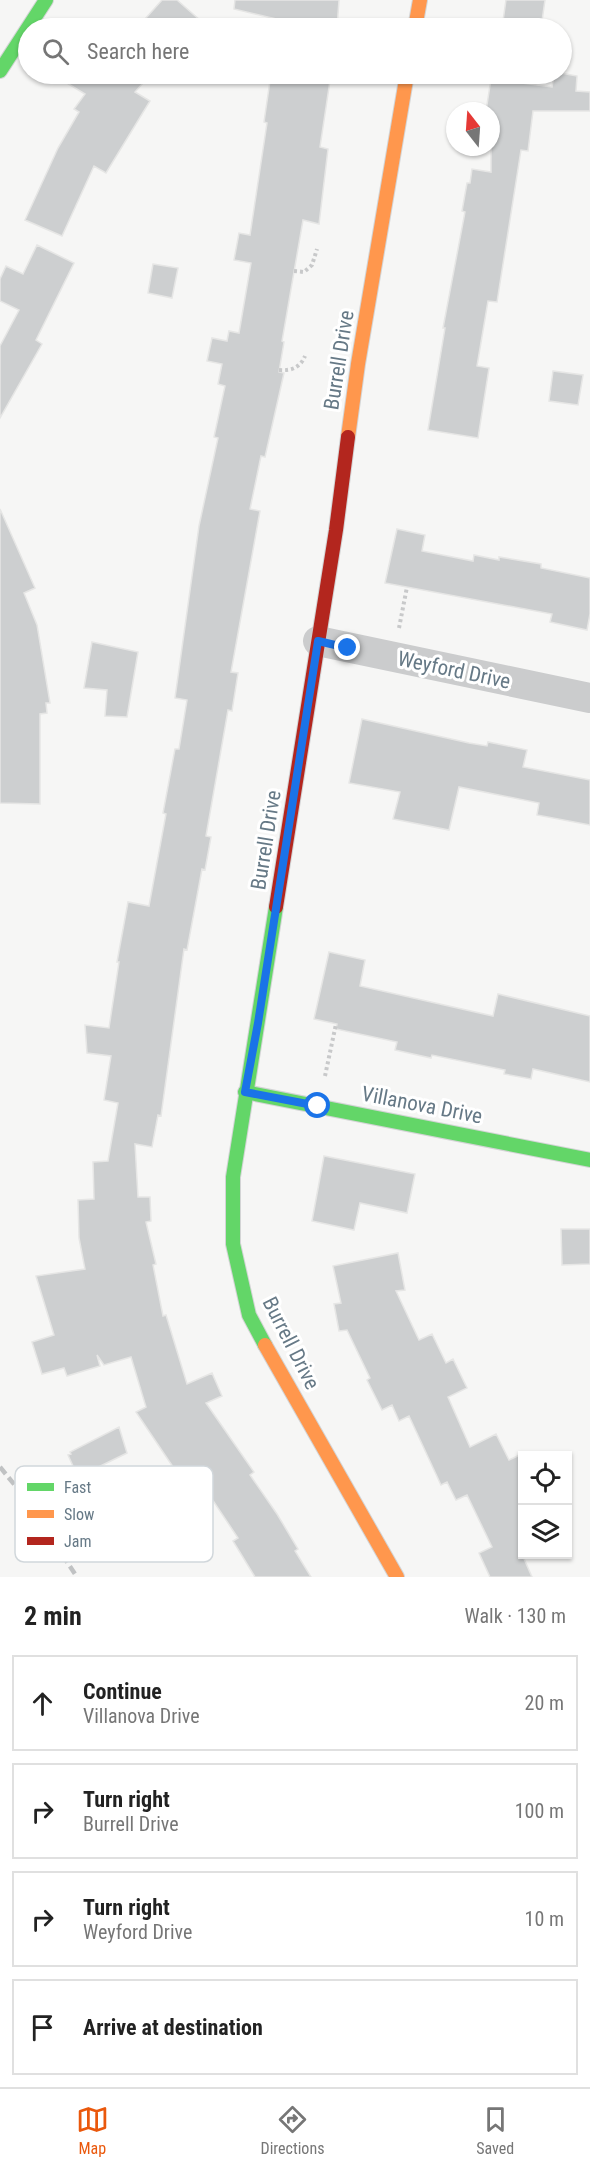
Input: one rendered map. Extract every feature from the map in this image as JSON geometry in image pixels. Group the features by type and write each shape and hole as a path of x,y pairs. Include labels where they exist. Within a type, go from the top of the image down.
{"street":[{"path":"32,18 46,0"},
{"path":"417,18 420,0"},
{"path":"0,70 18,41"},
{"name":"Burrell Drive","path":"397,1577 249,1315 233,1244 232,1177 336,530 358,364 405,84"},
{"name":"Weyford Drive","path":"318,641 590,698"},
{"name":"Villanova Drive","path":"245,1092 590,1160"}],"path":[{"path":"294,270 304,272 312,265 317,249"},
{"path":"279,370 295,369 302,364 305,356"},
{"path":"394,657 407,587"},
{"path":"318,1106 336,1024"}],"building":[{"path":"162,0 177,0 198,18 146,18"},
{"path":"235,0 339,0 338,18 272,18 234,9"},
{"path":"506,0 545,0 542,18 503,18"},
{"path":"572,75 577,76 576,91 590,92 590,111 533,111 528,151 521,150 497,302 488,301 477,366 489,368 478,438 428,430 445,328 443,328 465,212 462,211 467,183 470,183 472,169 491,172 491,156 500,156 500,102 487,102 490,84 529,84 552,87 552,84 572,84"},
{"path":"68,84 142,84 135,92 150,101 106,173 94,166 62,236 25,220 58,148 79,112 74,109 85,94"},
{"path":"270,84 329,84 320,147 328,149 319,224 303,220 282,341 284,342 279,372 284,373 265,457 261,456 250,509 260,511 231,672 238,673 232,711 228,710 206,836 211,837 205,870 202,869 187,950 184,949 161,1116 158,1115 152,1147 135,1144 138,1197 150,1197 151,1221 146,1222 156,1264 153,1265 163,1316 166,1315 187,1384 212,1373 222,1396 206,1403 254,1472 250,1475 298,1549 295,1551 311,1577 255,1577 233,1541 238,1538 213,1500 213,1466 172,1466 136,1412 146,1407 131,1357 104,1365 97,1355 100,1366 67,1376 64,1368 42,1374 32,1342 54,1335 36,1276 85,1269 79,1238 78,1200 94,1199 93,1162 108,1161 118,1103 104,1100 111,1056 87,1053 85,1025 109,1028 119,962 117,962 128,902 149,906 166,814 163,813 175,749 179,749 187,700 175,698 199,526 218,438 214,437 225,386 218,384 222,364 207,361 212,338 227,341 229,331 239,333 251,263 234,260 239,233 250,235 267,123 264,122"},
{"path":"37,245 74,263 36,340 42,344 0,418 0,346 19,310 0,301 0,279 6,266 23,274"},
{"path":"153,264 178,268 172,298 148,293"},
{"path":"553,371 583,375 578,405 549,401"},
{"path":"0,509 35,588 24,593 37,625 50,703 46,703 47,713 40,714 40,804 0,803"},
{"path":"397,529 425,535 422,551 473,561 474,555 499,560 499,557 541,564 541,568 590,578 590,614 587,630 550,622 552,614 385,583"},
{"path":"92,642 138,652 127,717 105,716 107,690 84,688"},
{"path":"362,719 469,743 487,746 488,742 527,750 523,767 590,780 590,825 537,815 539,803 459,787 449,830 393,819 400,792 349,783"},
{"path":"329,952 365,960 360,986 493,1016 498,994 590,1016 590,1082 533,1069 531,1079 504,1074 505,1070 395,1050 397,1042 336,1029 337,1024 314,1019"},
{"path":"324,1156 415,1174 407,1213 360,1203 354,1230 312,1221"},
{"path":"561,1229 590,1229 590,1264 562,1265"},
{"path":"398,1253 405,1290 396,1291 419,1340 432,1334 446,1363 453,1359 467,1388 448,1397 470,1447 496,1434 509,1460 518,1456 518,1559 524,1559 532,1577 490,1577 479,1553 492,1547 467,1495 456,1500 447,1482 441,1485 409,1416 399,1421 392,1405 382,1410 367,1380 370,1378 347,1330 339,1331 334,1304 341,1303 333,1266"},
{"path":"119,1427 127,1453 100,1466 73,1466 68,1455 71,1454 70,1452"}],"railway":[{"path":"0,1467 15,1485"},
{"path":"67,1562 77,1577"}],"traffic: fast":[{"path":"34,18 46,0"},
{"path":"0,71 18,43"},
{"path":"265,1345 249,1315 233,1244 233,1177 276,907"},
{"path":"245,1092 590,1160"}],"traffic: slow":[{"path":"417,18 420,0"},
{"path":"348,437 358,364 405,84"},
{"path":"265,1345 397,1577"}],"traffic: jam":[{"path":"276,907 336,530 348,437"}],"route":[{"path":"318,1106 245,1092 258,1023 318,641 348,648"}]}
